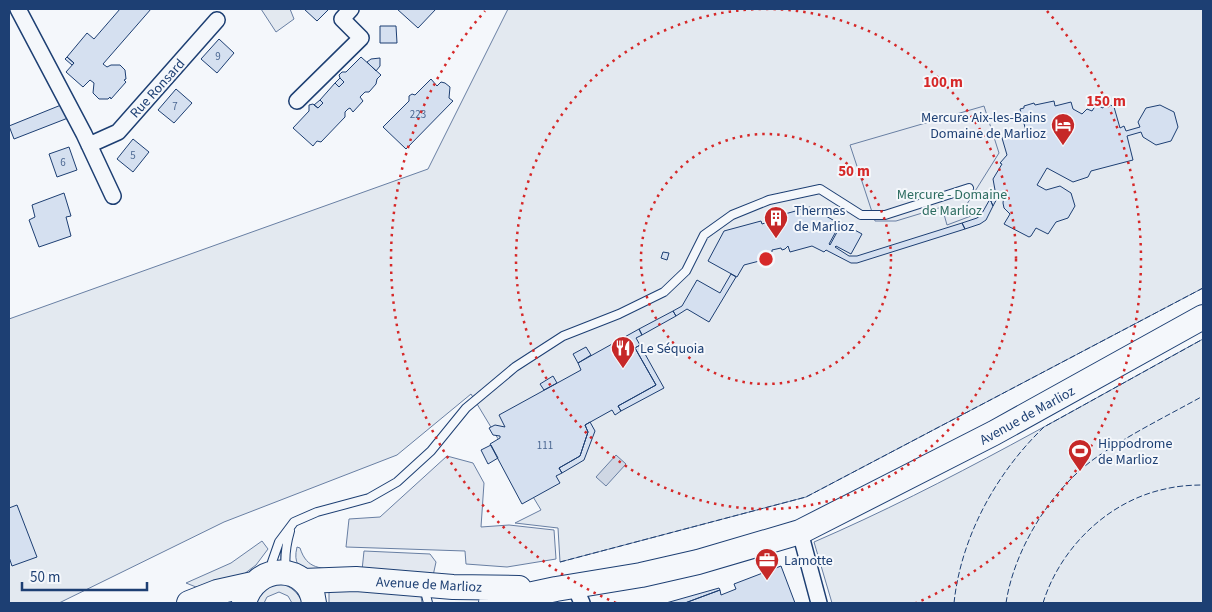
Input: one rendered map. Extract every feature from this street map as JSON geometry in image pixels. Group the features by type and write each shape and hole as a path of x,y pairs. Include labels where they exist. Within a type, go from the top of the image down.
{"main road":[{"name":"Avenue de Marlioz","path":"491,603 571,593 698,562 800,532 994,434 1203,317"},
{"name":"Avenue de Marlioz","path":"765,541 798,524 848,508"},
{"path":"188,603 217,592 248,594 263,576 288,576 310,590 314,603"},
{"name":"Avenue de Marlioz","path":"288,576 356,579 424,593 454,586 571,593"}],"street":[{"path":"18,9 89,145 113,196"},
{"path":"297,101 361,38 342,19 351,9"},
{"name":"Rue Ronsard","path":"89,145 118,132 217,20"},
{"path":"800,532 819,603"}],"lane":[{"path":"288,576 272,562 279,542 294,522 317,512 370,498 397,482 431,451 466,408 515,367 564,336 619,314 664,292 686,271 704,235 732,215 769,200 820,189 861,215 885,215 969,188"},
{"path":"288,576 285,560 286,544 294,522"}],"green space":[{"path":"261,9 290,9 294,19 276,32"},
{"name":"Mercure - Domaine de Marlioz","path":"508,9 1203,9 1203,288 806,497 560,562 558,528 515,523 541,510 471,394 397,455 224,522 59,603 9,603 9,319 428,169"},
{"name":"Hippodrome de Marlioz","path":"1203,339 1203,603 832,603 814,542 962,471"},
{"path":"262,541 268,549 256,565 244,574 196,587 186,583 231,563"},
{"path":"297,547 300,548 311,564 321,568 341,570 309,572 303,569 298,565 296,557"},
{"path":"280,583 294,590 303,603 292,603 288,596 279,592 267,597 264,603 254,603 262,590"},
{"path":"329,589 416,592 421,596 422,603 329,603"}],"shaded area":[{"path":"984,106 999,153 967,204 971,216 947,225 942,207 896,221 875,221 850,145"},
{"path":"616,455 626,464 606,486 596,477"},
{"path":"447,456 473,463 484,483 481,527 509,525 554,530 556,559 507,567 466,564 465,551 346,547 349,519 380,517"},
{"path":"364,551 430,554 436,562 431,585 361,580"}],"building":[{"path":"120,9 151,9 103,64 107,67 120,65 125,70 126,79 124,80 126,82 111,99 110,97 108,99 99,99 93,93 94,83 90,80 83,87 66,72 74,63 67,57 87,33 94,39"},
{"path":"304,9 329,9 317,21"},
{"path":"397,9 436,9 418,28"},
{"path":"380,26 396,26 397,43 380,43"},
{"path":"219,39 234,53 217,73 201,59"},
{"path":"67,57 74,63 72,65 65,59"},
{"path":"361,57 381,75 369,92 365,92 360,97 363,101 353,112 350,108 348,109 345,112 345,117 321,142 317,141 313,146 293,128 309,111 309,105 313,104 318,108 323,103 320,100 335,83 339,87 344,82 339,75 342,72 346,72"},
{"path":"380,58 380,66 376,71 367,62 371,59"},
{"path":"340,78 344,82 339,87 335,83"},
{"path":"431,79 437,86 441,82 450,87 449,98 453,101 406,149 383,127 409,101 409,96 415,95"},
{"path":"176,89 192,103 174,123 158,110"},
{"path":"320,100 323,103 318,108 314,105"},
{"path":"1054,101 1055,106 1071,102 1073,109 1082,114 1087,109 1092,111 1096,105 1103,108 1107,103 1114,107 1120,128 1124,126 1126,131 1140,127 1138,122 1146,108 1160,105 1174,112 1178,127 1171,141 1156,145 1143,137 1141,132 1127,136 1133,160 1091,171 1088,177 1073,182 1047,168 1037,185 1046,190 1060,186 1071,193 1075,206 1068,218 1056,222 1048,234 1036,228 1029,237 1004,224 1010,214 1004,208 1004,195 1000,193 993,206 990,199 995,190 993,179 1002,164 1000,163 1007,155 1002,138 1026,131 1020,109 1034,103 1035,105"},
{"path":"61,105 68,118 14,139 9,126"},
{"path":"133,139 149,152 133,172 117,159"},
{"path":"69,147 77,170 57,177 49,154"},
{"path":"64,193 71,216 66,217 71,236 39,247 29,220 35,217 32,205"},
{"path":"990,199 993,206 986,220 965,229 962,223 981,215"},
{"name":"Thermes de Marlioz","path":"810,207 840,224 830,245 842,223 862,234 851,254 835,247 849,256 857,256 962,223 965,229 857,263 851,263 826,250 824,252 812,246 790,252 788,246 782,250 781,248 772,250 770,253 764,252 767,259 744,265 737,277 708,261 724,231 761,221 762,224 774,220 774,217"},
{"path":"663,252 669,253 667,260 661,258"},
{"path":"731,274 736,277 709,322 687,309 676,316 673,311 682,306 697,280 720,293"},
{"path":"673,311 676,316 642,335 639,329"},
{"path":"639,329 642,335 636,338 640,345 635,348 656,385 618,406 621,411 615,415 612,410 585,425 588,432 580,456 559,468 562,473 556,476 560,483 522,504 490,444 500,438 500,436 493,435 489,428 495,425 505,427 499,415 581,370 578,363"},
{"path":"640,345 664,388 621,411 618,406 656,385 635,348"},
{"path":"586,347 591,355 578,363 573,354"},
{"path":"553,376 557,383 544,390 540,384"},
{"path":"590,422 595,431 584,460 562,473 559,468 580,456 588,432 585,425"},
{"path":"491,445 498,458 488,464 481,450"},
{"path":"17,505 37,557 12,566 9,557 9,508"},
{"path":"781,566 795,603 685,603 720,590 721,595 736,589 734,584"},
{"path":"719,588 720,590 685,603 666,603"}],"fence":[{"path":"560,562 806,497 1203,288"},
{"path":"954,603 964,554 973,530 996,486 1027,445 1044,427 1203,339"},
{"path":"1006,603 1017,563 1036,523 1078,472 1107,450 1203,396"},
{"path":"1043,603 1061,564 1074,546 1106,516 1124,504 1144,495 1174,487 1203,485"}],"place":[{"name":"Mercure Aix-les-Bains Domaine de Marlioz","path":"1063,146"},
{"name":"Thermes de Marlioz","path":"776,239"},
{"name":"Le Séquoia","path":"623,369"},
{"name":"Hippodrome de Marlioz","path":"1080,472"},
{"name":"Lamotte","path":"767,581"}]}
